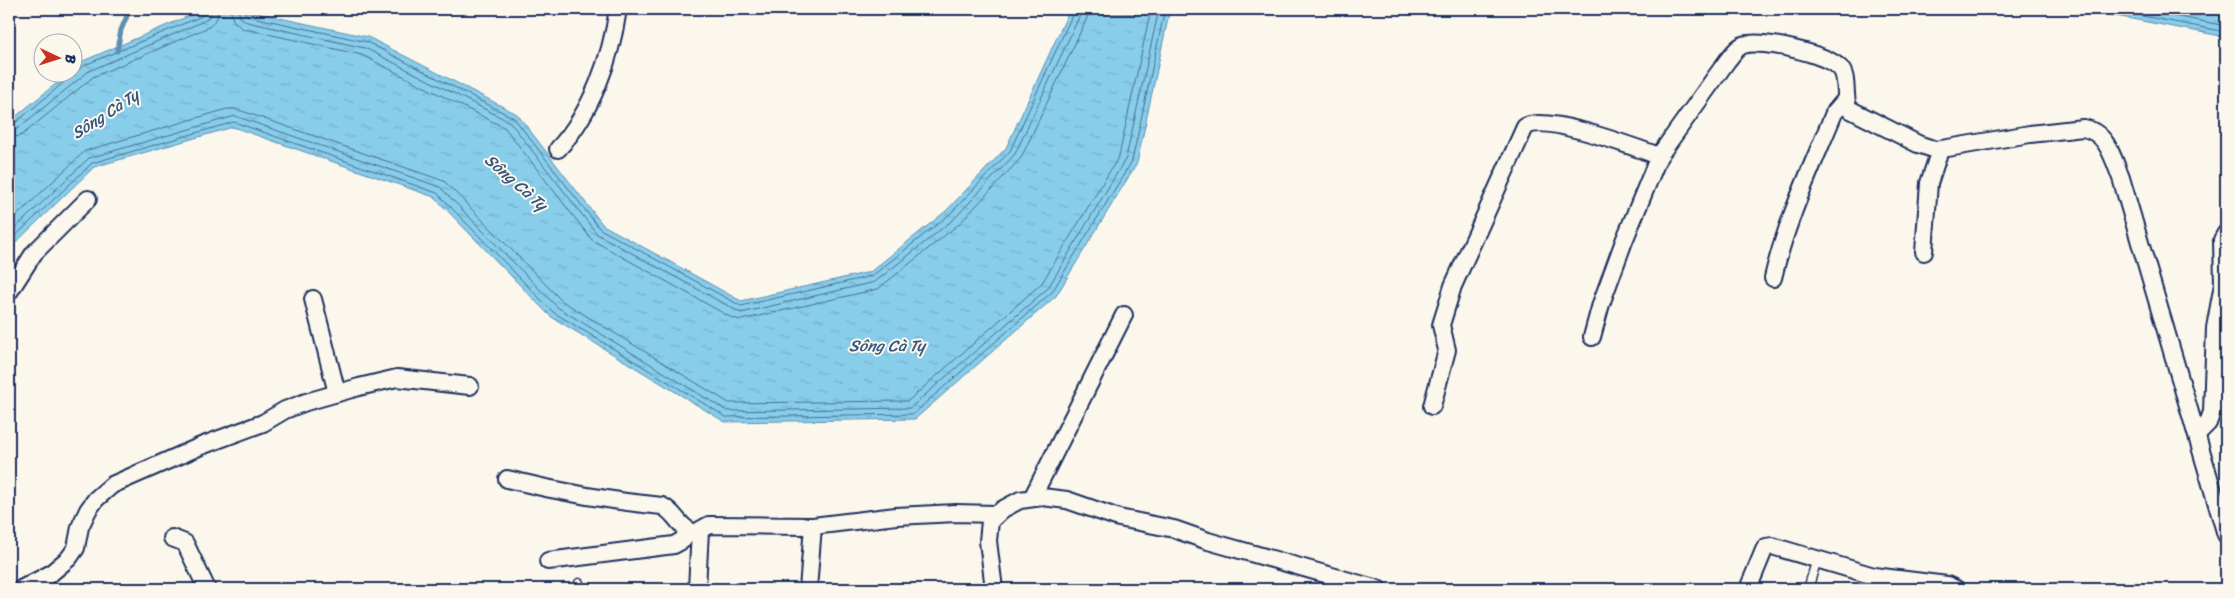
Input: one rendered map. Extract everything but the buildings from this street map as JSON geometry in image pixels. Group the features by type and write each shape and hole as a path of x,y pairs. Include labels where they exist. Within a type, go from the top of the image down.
{"street":[{"path":"558,149 569,138 606,67 614,38 618,9"},
{"path":"1592,337 1600,304 1631,221 1659,156 1727,61 1741,46 1757,43 1765,44 1832,62 1843,72 1845,78 1845,100 1850,109 1918,144 1940,150 2030,134 2083,128 2097,132 2111,153 2121,178 2226,535"},
{"path":"1773,278 1780,246 1788,226 1834,113 1845,100"},
{"path":"1432,406 1446,350 1441,325 1453,286 1525,127 1535,123 1575,129 1659,156"},
{"path":"1924,252 1929,183 1940,150"},
{"path":"9,292 34,253 88,199"},
{"path":"2197,434 2208,423 2212,412 2214,328 2223,284 2222,240 2226,233"},
{"path":"314,299 337,393"},
{"path":"1032,498 1124,314"},
{"path":"21,589 50,574 69,558 76,548 80,527 88,510 96,499 112,485 201,446 263,423 292,408 337,393 397,378 470,386"},
{"path":"507,479 553,491 662,506 669,509 693,533 697,589"},
{"path":"994,589 988,541 990,521 995,514 1020,500 1042,497 1067,500 1118,518 1174,529 1208,541 1378,589"},
{"path":"548,561 674,545 709,525 813,526 896,516 956,512 995,514"},
{"path":"808,589 813,526"},
{"path":"172,538 184,544 206,589"},
{"path":"1748,589 1766,547 1772,546 1874,576 1952,588"}],"lane":[{"path":"1808,589 1817,559"}],"water":[{"name":"Sông Cà Ty","path":"205,9 238,9 368,37 517,114 603,225 741,301 870,272 946,211 1006,148 1070,9 1170,9 1137,163 1056,296 915,419 725,422 550,316 434,197 233,127 94,167 9,249 9,122 58,82 82,82 83,61"},
{"path":"2079,9 2226,9 2226,37"}],"waterway":[{"path":"117,51 121,30 130,9"}]}
